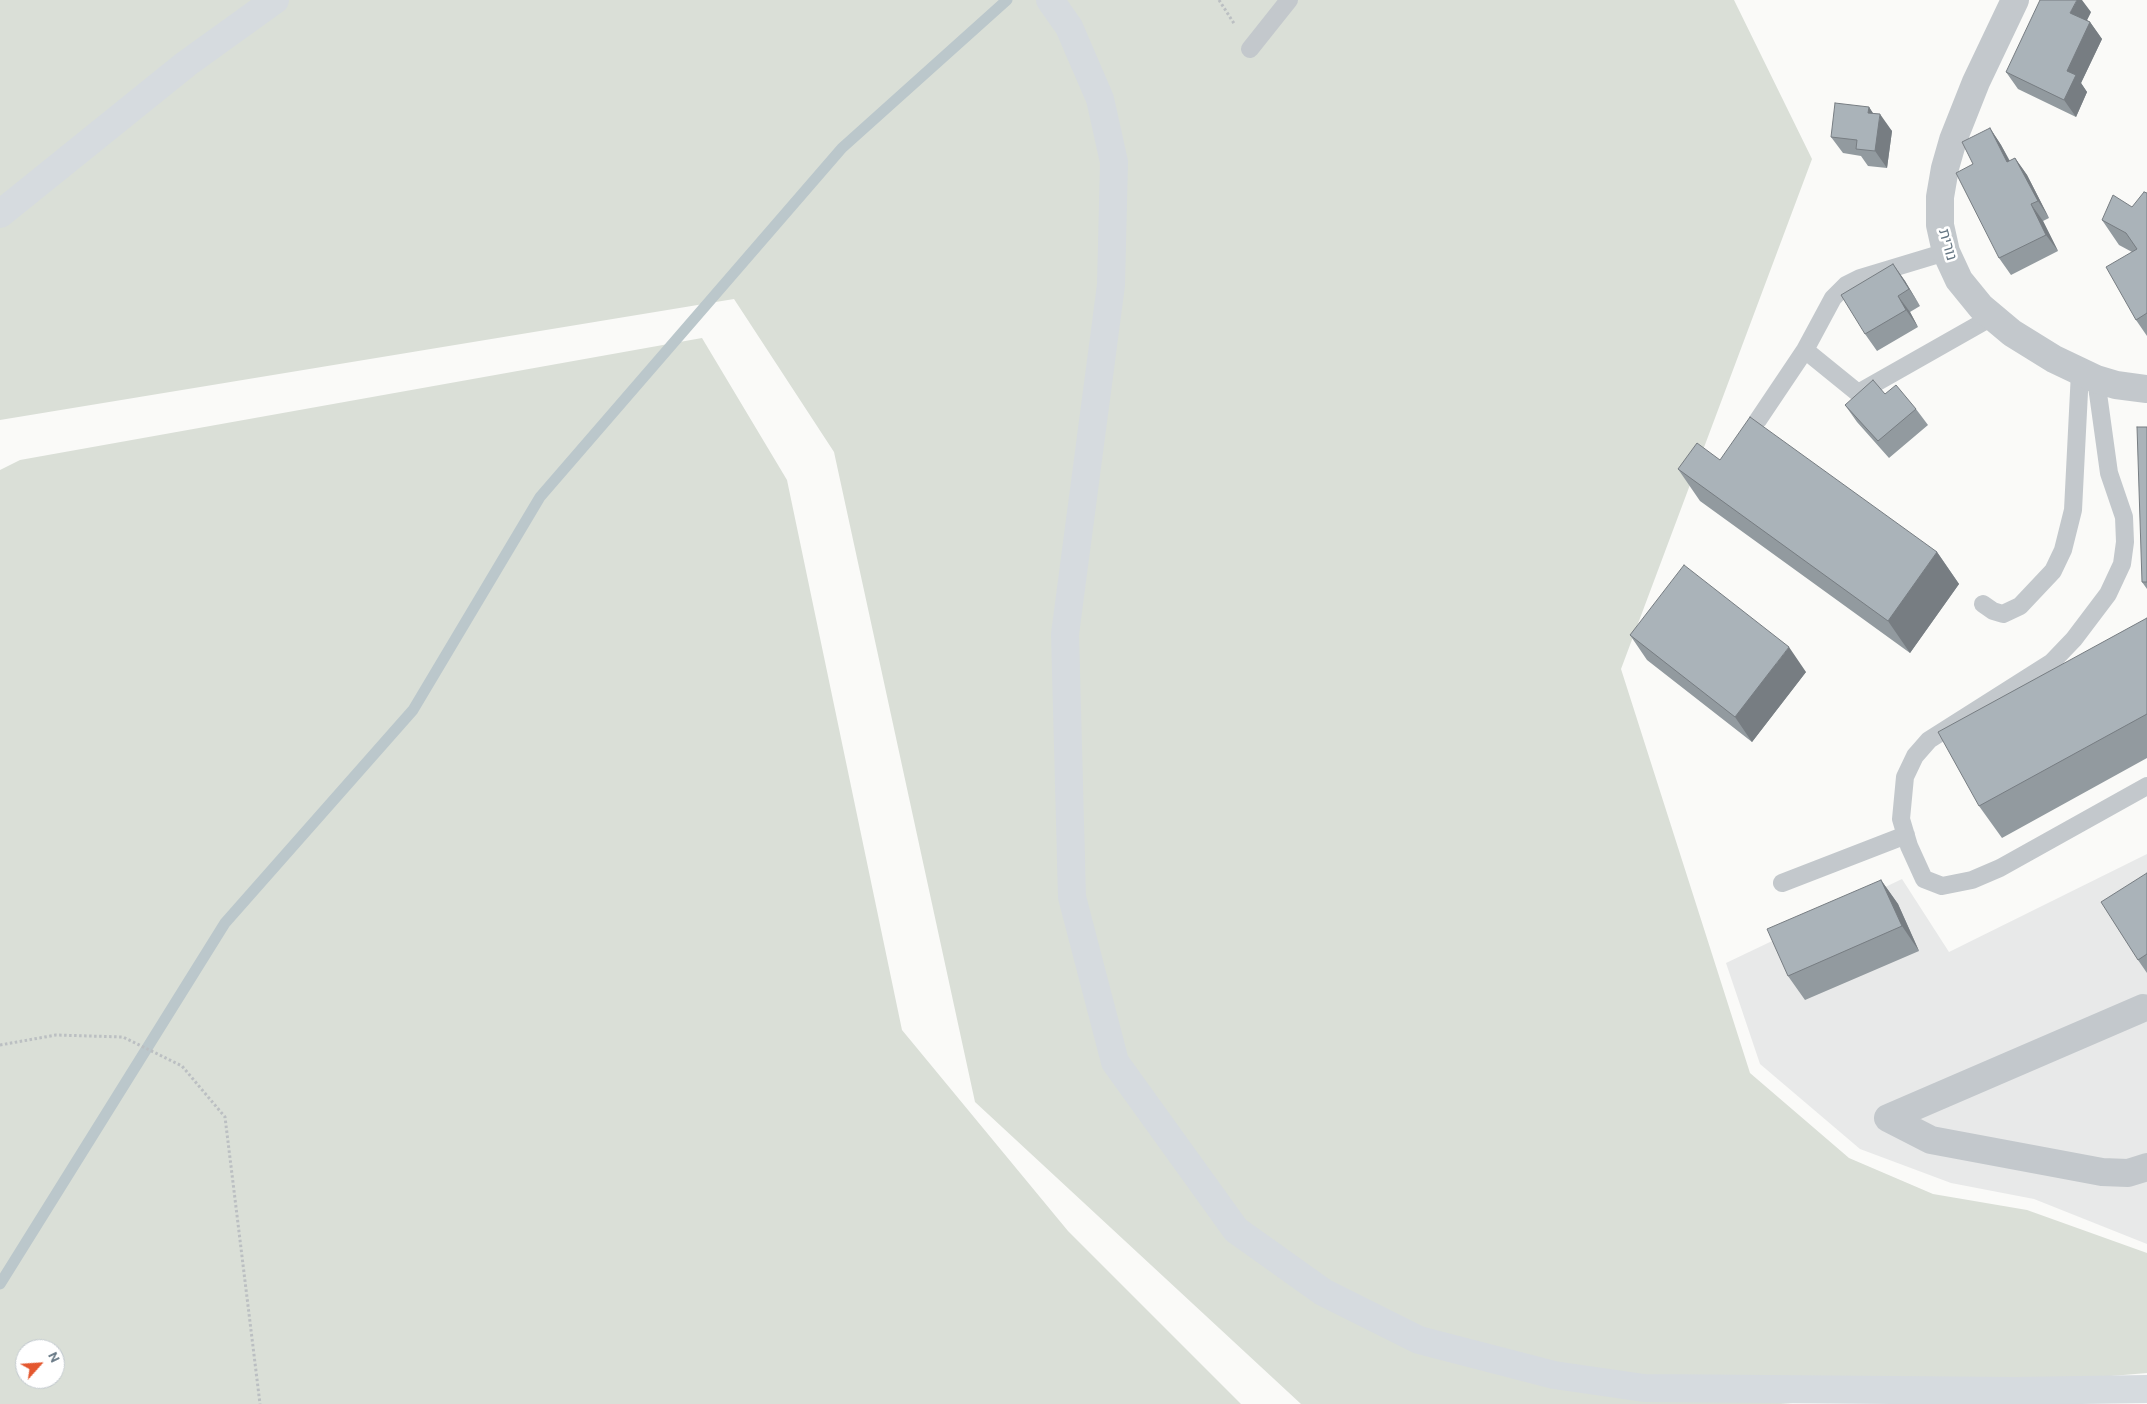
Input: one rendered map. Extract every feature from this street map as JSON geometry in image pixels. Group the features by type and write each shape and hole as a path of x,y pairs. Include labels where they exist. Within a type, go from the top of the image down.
{"main road":[{"path":"0,214 186,64 275,0"},
{"path":"1050,0 1069,28 1100,99 1114,162 1111,285 1065,634 1072,897 1115,1062 1236,1230 1323,1292 1419,1340 1554,1376 1644,1388 2015,1391 2147,1389"}],"street":[{"name":"נורית","path":"2015,0 1976,82 1953,140 1945,168 1940,197 1940,225 1946,252 1959,280 1981,307 2012,333 2054,359 2088,375 2116,385 2147,389"},
{"path":"2143,1008 1888,1118 1921,1137 1978,1149 2102,1172 2128,1172 2147,1167"}],"lane":[{"path":"1250,49 1289,0"},
{"path":"1758,420 1805,350 1833,298 1846,285 1860,278 1946,252"},
{"path":"1805,350 1858,393 1992,317"},
{"path":"1983,604 1993,611 2003,614 2020,606 2053,571 2063,550 2073,510 2088,375"},
{"path":"2088,375 2109,474 2124,517 2125,542 2122,564 2108,594 2074,639 2052,662 1929,740 1915,756 1905,777 1901,819 1924,879 1942,886 1972,880 2000,868 2147,786"},
{"path":"1782,883 1906,835"}],"path":[{"path":"0,1045 56,1035 123,1037 182,1066 225,1117 260,1404"}],"shaded area":[{"path":"0,0 1734,0 1812,159 1621,669 1750,1073 1849,1158 1933,1194 2027,1210 2147,1253 2147,1373 1781,1404 1301,1404 975,1102 834,452 734,299 0,420"},
{"path":"702,338 787,480 902,1030 1068,1231 1241,1404 0,1404 0,470 20,460"},
{"path":"2147,854 2147,1244 2034,1199 1951,1183 1860,1149 1760,1064 1726,963 1902,879 1949,952"}],"building":[{"path":"2040,0 2077,0 2070,13 2090,22 2067,71 2076,75 2064,100 2006,72"},
{"path":"1835,103 1869,107 1868,113 1880,114 1875,151 1856,149 1857,140 1831,137"},
{"path":"1990,128 2007,162 2015,158 2038,201 2031,204 2046,235 1999,258 1956,173 1973,164 1962,142"},
{"path":"2144,192 2147,193 2147,313 2136,320 2106,267 2137,249 2126,233 2102,220 2113,195 2132,207"},
{"path":"1893,264 1909,289 1898,296 1906,310 1865,334 1841,295"},
{"path":"1873,380 1885,394 1896,385 1916,409 1878,441 1845,405"},
{"path":"1750,417 1937,552 1888,621 1678,469 1697,443 1720,460"},
{"path":"2137,427 2147,427 2147,582 2142,582"},
{"path":"1684,565 1789,647 1735,717 1630,635"},
{"path":"2147,618 2147,714 1979,806 1938,732"},
{"path":"2147,873 2147,954 2138,960 2101,902"},
{"path":"1881,880 1902,926 1788,976 1767,929"}],"waterway":[{"path":"0,1284 225,923 413,710 540,497 842,148 1007,0"}]}
